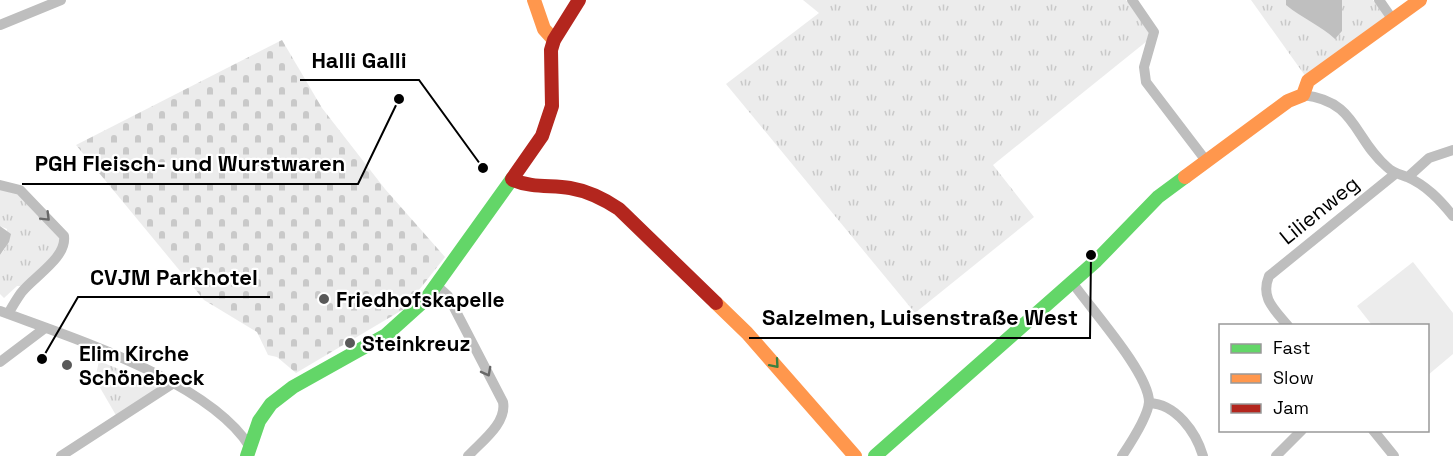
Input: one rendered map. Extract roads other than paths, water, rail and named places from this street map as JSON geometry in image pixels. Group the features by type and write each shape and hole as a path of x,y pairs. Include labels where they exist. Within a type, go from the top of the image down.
{"street":[{"path":"0,25 61,0"},
{"path":"534,0 544,28 554,40"},
{"path":"250,453 263,413 276,399 386,335 412,313 437,286 513,180 548,121 554,94 551,50 554,40 579,0"},
{"path":"1132,0 1154,32 1144,67 1146,82 1207,162"},
{"path":"1379,0 1393,20"},
{"path":"1303,95 1308,81 1420,0"},
{"path":"875,456 1072,282 1158,197 1288,101 1303,95 1320,97 1341,109 1384,166 1395,174 1408,177 1429,190 1453,216"},
{"path":"1408,177 1429,158 1453,150"},
{"name":"Lilienweg","path":"1286,324 1267,300 1264,288 1269,276 1395,174"},
{"path":"513,180 522,184 572,188 598,195 619,209 735,321 855,456"},
{"path":"0,185 20,190 64,236 65,243 61,252 4,313 175,382 239,430 250,453"},
{"path":"1072,282 1139,372 1149,403 1134,438 1122,456"},
{"path":"437,286 448,296 503,402 505,411 501,420 468,456"},
{"path":"0,362 45,328"},
{"path":"61,456 175,382"},
{"path":"1149,403 1158,403 1182,420 1197,437 1203,456"},
{"path":"1276,456 1300,432"},
{"path":"1375,432 1394,456"}],"place":[{"name":"PGH Fleisch- und Wurstwaren","path":"399,99"},
{"name":"Halli Galli","path":"483,168"},
{"name":"Salzelmen, Luisenstraße West","path":"1091,255"},
{"name":"Friedhofskapelle","path":"324,299"},
{"name":"Steinkreuz","path":"350,343"},
{"name":"CVJM Parkhotel","path":"42,359"},
{"name":"Elim Kirche Schönebeck","path":"67,365"}]}
